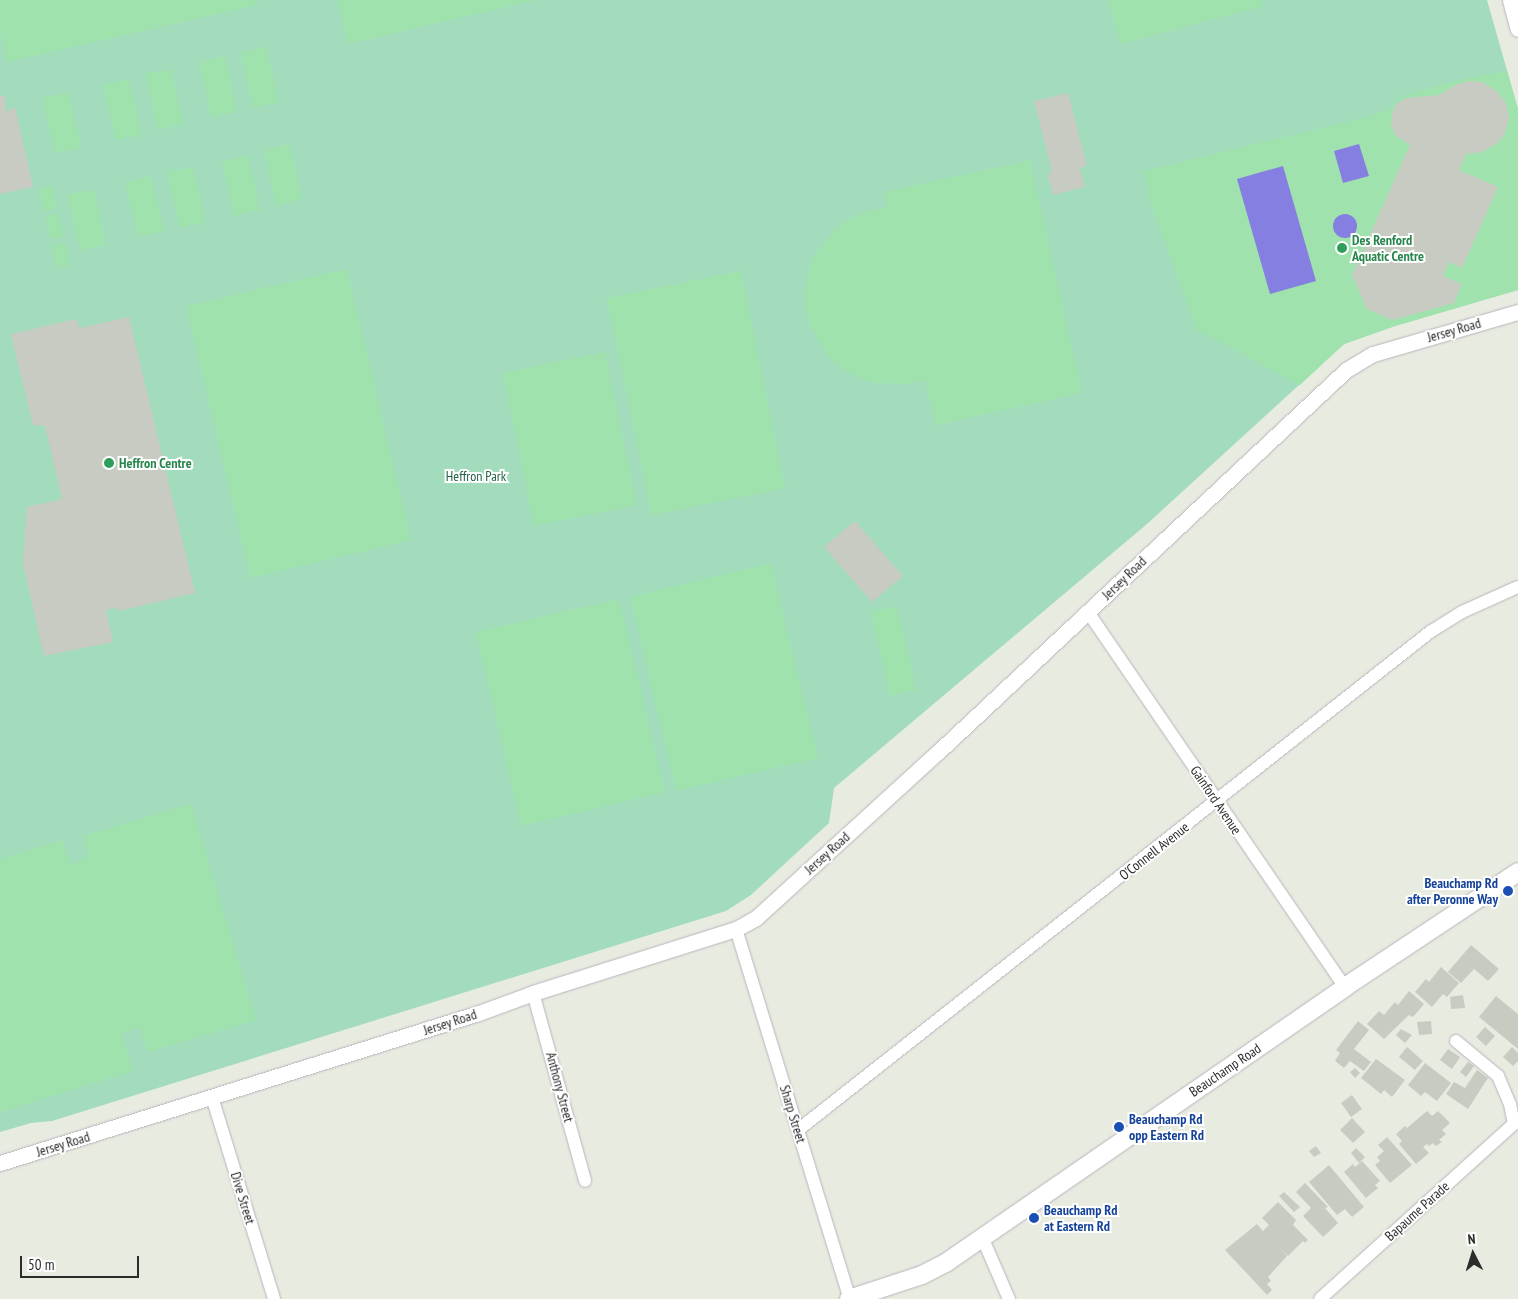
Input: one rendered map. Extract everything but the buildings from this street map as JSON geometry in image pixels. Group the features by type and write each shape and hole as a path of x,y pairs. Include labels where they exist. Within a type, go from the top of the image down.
{"main road":[{"name":"Beauchamp Road","path":"850,1299 922,1275 982,1237 1345,987 1518,872"}],"street":[{"path":"1510,0 1518,29"},
{"name":"Jersey Road","path":"0,1163 476,1014 533,993 736,929 756,918 938,752 1346,370 1373,354 1518,312"},
{"name":"O'Connell Avenue","path":"798,1130 1430,632 1462,612 1518,588"},
{"name":"Gainford Avenue","path":"1088,612 1345,987"},
{"name":"Sharp Street","path":"736,929 850,1299"},
{"name":"Anthony Street","path":"533,993 585,1181"},
{"path":"1456,1041 1498,1076 1516,1124"},
{"name":"Dive Street","path":"212,1098 274,1299"},
{"name":"Bapaume Parade","path":"1320,1299 1516,1124"},
{"path":"982,1237 1009,1299"}],"green space":[{"name":"Heffron Park","path":"0,0 1487,0 1518,109 1518,290 1395,326 1344,344 1147,524 834,788 829,823 751,895 726,911 52,1121 31,1123 0,1132"},
{"path":"0,0 256,0 257,5 7,62 0,30"},
{"path":"337,0 536,0 348,44"},
{"path":"1108,0 1262,0 1263,6 1120,44"},
{"path":"266,47 279,102 253,108 240,53"},
{"path":"225,56 237,112 211,117 199,62"},
{"path":"171,69 184,124 158,130 145,74"},
{"name":"Des Renford Aquatic Centre","path":"1507,71 1518,109 1518,290 1395,326 1344,344 1300,385 1197,330 1151,205 1144,171 1371,116 1388,109 1402,97 1414,92 1460,80"},
{"path":"129,79 142,135 116,140 103,85"},
{"path":"68,92 81,147 55,153 42,98"},
{"path":"290,144 302,199 276,205 264,150"},
{"path":"248,155 260,210 234,216 222,161"},
{"path":"1030,160 1082,393 936,425 925,380 907,384 872,383 842,368 829,357 811,328 806,311 805,293 807,275 813,258 835,230 849,219 865,212 887,208 884,192"},
{"path":"193,167 206,222 180,228 167,172"},
{"path":"151,176 164,231 138,237 125,182"},
{"path":"52,186 57,209 44,212 38,189"},
{"path":"94,189 106,245 80,250 67,195"},
{"path":"58,213 64,236 50,239 45,216"},
{"path":"65,242 70,265 56,268 51,245"},
{"path":"347,269 411,540 250,578 186,306"},
{"path":"741,271 785,488 651,515 607,298"},
{"path":"605,352 637,505 534,526 503,373"},
{"path":"771,563 818,758 676,791 630,597"},
{"path":"619,599 665,792 521,826 476,632"},
{"path":"897,606 916,690 890,696 871,612"},
{"path":"191,804 256,1020 148,1052 140,1028 121,1032 133,1071 0,1112 0,859 62,840 70,865 89,857 83,836"}],"shaded area":[{"path":"1359,144 1369,176 1343,183 1334,151"},
{"path":"1283,166 1316,281 1270,294 1237,179"},
{"path":"1345,214 1354,217 1357,226 1354,235 1345,238 1336,235 1333,226 1336,217"}],"place":[{"name":"Des Renford Aquatic Centre","path":"1342,248"},
{"name":"Heffron Centre","path":"109,463"},
{"name":"Beauchamp Rd after Peronne Way","path":"1508,891"},
{"name":"Beauchamp Rd opp Eastern Rd","path":"1119,1127"},
{"name":"Beauchamp Rd at Eastern Rd","path":"1034,1218"}]}
